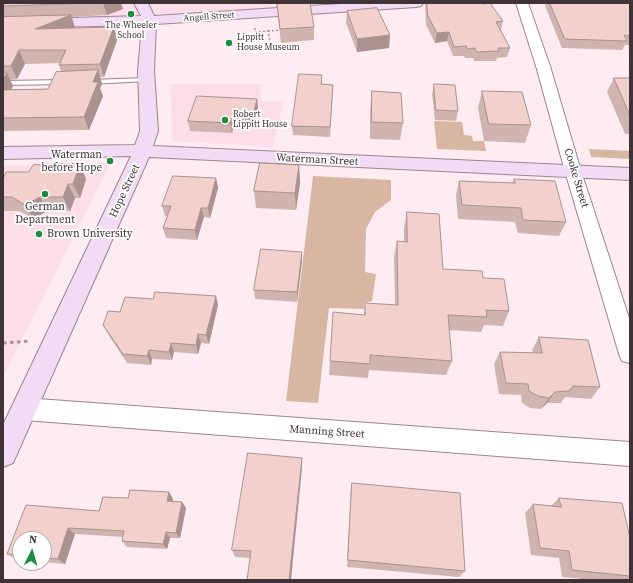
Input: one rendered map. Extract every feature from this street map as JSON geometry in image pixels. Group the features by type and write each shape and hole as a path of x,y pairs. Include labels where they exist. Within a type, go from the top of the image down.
{"main road":[{"name":"Angell Street","path":"3,24 145,12 416,3"},
{"name":"Hope Street","path":"3,454 143,151 149,131 145,12"},
{"name":"Waterman Street","path":"3,153 107,150 143,151 630,174"}],"street":[{"name":"Cooke Street","path":"522,3 543,66 573,171 630,354"},
{"name":"Manning Street","path":"24,409 630,454"}],"lane":[{"path":"3,83 147,80"}],"path":[{"path":"254,26 255,32 284,30"},
{"path":"268,31 271,47"},
{"path":"3,343 31,341"}],"shaded area":[{"name":"The Wheeler School","path":"3,3 271,3 274,13 3,24"},
{"path":"171,84 261,84 260,101 283,102 273,147 172,141"},
{"path":"434,121 462,122 464,135 472,136 473,141 484,141 486,151 437,149"},
{"path":"589,149 630,151 630,159 591,157"},
{"name":"Brown University","path":"110,163 41,301 3,376 3,166"},
{"path":"313,176 391,180 391,200 375,212 366,229 365,272 376,274 372,301 364,303 364,309 329,308 318,403 286,401"}],"building":[{"path":"3,3 96,3 3,6"},
{"path":"310,3 314,27 280,29 277,4"},
{"path":"427,3 490,3 503,21 496,22 510,48 498,48 499,51 476,52 475,48 467,49 466,46 454,47 449,32 437,33 428,16"},
{"path":"550,3 630,3 630,36 624,35 627,41 565,39"},
{"path":"377,8 390,35 357,39 347,11"},
{"path":"71,15 35,29 114,27 100,64 59,65 66,50 19,50 11,66 3,66 3,17"},
{"path":"98,70 93,82 98,82 84,117 3,118 3,90 48,89 56,72"},
{"path":"3,73 7,73 3,79"},
{"path":"299,74 322,75 321,84 333,85 330,127 292,126"},
{"path":"614,78 630,78 630,115"},
{"path":"434,84 455,85 458,111 436,110"},
{"path":"372,91 401,93 403,123 372,122"},
{"path":"482,91 522,92 531,125 489,124"},
{"path":"197,96 257,99 252,119 232,118 230,123 188,121"},
{"path":"260,163 299,165 295,193 254,191"},
{"path":"80,164 73,184 68,184 63,197 40,197 25,205 12,197 3,197 3,179 6,172 29,172 33,165"},
{"path":"173,176 216,178 208,208 201,208 195,230 163,228 171,206 162,206"},
{"path":"514,179 555,181 566,222 523,220 521,208 462,205 459,181 515,183"},
{"path":"407,212 439,214 443,269 482,271 483,278 504,279 509,311 486,310 487,317 448,315 452,361 370,355 370,364 330,361 333,312 365,315 365,303 398,305 397,241 407,242"},
{"path":"261,249 302,252 297,292 254,290"},
{"path":"155,292 216,296 206,335 198,334 196,345 171,343 169,352 149,350 147,356 123,354 103,325 108,311 120,312 125,297 153,299"},
{"path":"539,337 588,340 600,387 573,386 569,391 555,392 549,398 538,396 529,391 528,384 506,383 500,352 542,353"},
{"path":"248,453 302,458 289,580 247,580 251,551 232,550"},
{"path":"352,483 460,493 465,571 348,560"},
{"path":"130,490 169,492 167,501 182,502 176,533 166,532 163,544 122,541 124,531 68,528 58,559 52,559 52,531 16,531 26,505 99,511 103,497 128,498"},
{"path":"559,498 622,503 630,538 630,576 572,570 569,551 540,548 533,504 561,507"},
{"path":"12,541 12,554 7,554"}],"place":[{"name":"The Wheeler School","path":"131,14"},
{"name":"Lippitt House Museum","path":"229,43"},
{"name":"Robert Lippitt House","path":"225,120"},
{"name":"Waterman before Hope","path":"110,161"},
{"name":"German Department","path":"45,194"},
{"name":"Brown University","path":"39,234"}]}
